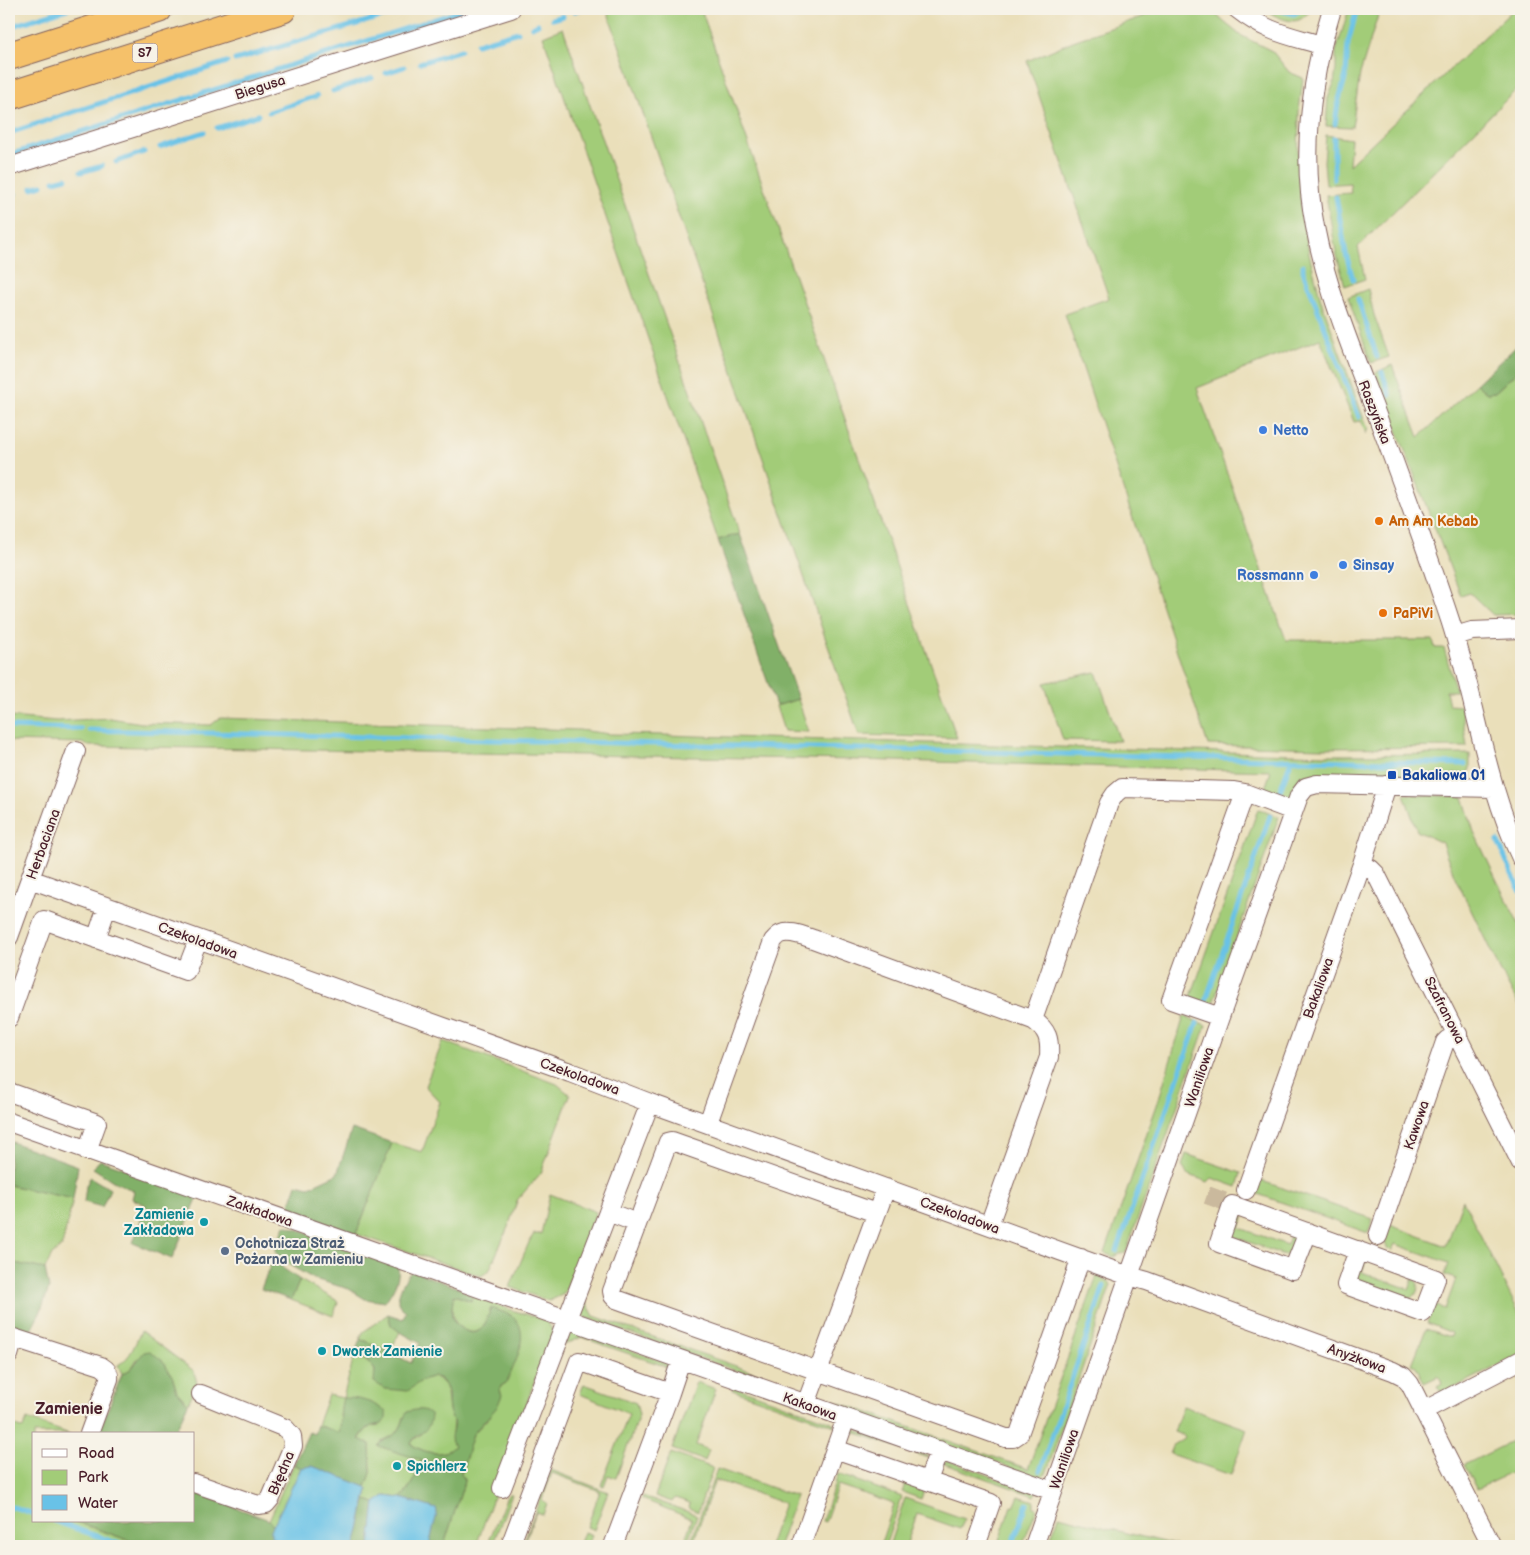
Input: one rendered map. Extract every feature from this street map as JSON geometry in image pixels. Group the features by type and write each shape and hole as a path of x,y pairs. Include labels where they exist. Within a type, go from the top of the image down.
{"highway":[{"path":"9,56 158,9"},
{"name":"S7","path":"9,96 282,9"}],"street":[{"name":"Biegusa","path":"9,167 511,9"},
{"path":"1237,9 1251,20 1270,30 1321,45"},
{"name":"Raszyńska","path":"1332,9 1321,45 1313,91 1309,153 1310,191 1320,248 1333,295 1455,636 1494,788 1521,858"},
{"path":"1455,636 1472,631 1521,629"},
{"name":"Herbaciana","path":"9,937 76,751"},
{"name":"Waniliowa","path":"1034,1546 1299,796 1306,787 1317,784 1494,788"},
{"name":"Bakaliowa","path":"1246,1190 1362,864 1387,785"},
{"path":"1033,1020 1109,803 1114,794 1122,788 1234,791 1245,793 1293,811"},
{"path":"1220,1017 1171,1000 1245,793"},
{"name":"Szafranowa","path":"1362,864 1376,874 1521,1162"},
{"name":"Czekoladowa","path":"30,879 561,1068 650,1103 1129,1276"},
{"path":"96,939 107,907"},
{"path":"9,1018 44,920 186,971 198,940"},
{"path":"714,1156 715,1126 773,941 778,935 793,934 813,939 1033,1020 1047,1034 1050,1044 1049,1056 989,1225"},
{"name":"Kawowa","path":"1380,1230 1445,1042 1458,1034"},
{"path":"9,1092 97,1123 88,1151"},
{"path":"510,1546 514,1492 556,1344 568,1319 650,1103"},
{"name":"Zakładowa","path":"9,1122 568,1319"},
{"path":"876,1213 672,1140 668,1142 612,1291 613,1296 616,1299 1006,1438 1013,1438 1019,1434 1081,1258"},
{"path":"806,1404 886,1188"},
{"path":"1308,1232 1294,1270 1219,1243 1229,1203 1358,1250 1436,1279 1423,1313 1346,1285 1358,1250"},
{"path":"608,1212 637,1224"},
{"name":"Anyżkowa","path":"1129,1276 1403,1376 1410,1384 1492,1546"},
{"name":"Kakaowa","path":"568,1319 1053,1490"},
{"path":"9,1355 14,1338 101,1366 106,1370 109,1373 109,1379 90,1432"},
{"path":"613,1546 681,1360"},
{"path":"1423,1411 1521,1360"},
{"path":"514,1492 579,1361 670,1393"},
{"name":"Błędna","path":"195,1483 258,1505 266,1504 272,1498 293,1446 292,1436 285,1428 201,1394"},
{"path":"801,1546 846,1418"},
{"path":"835,1449 991,1503 976,1546"},
{"path":"928,1481 939,1450"}],"green space":[{"path":"701,9 957,738 859,735 607,10"},
{"path":"1165,9 1210,9 1240,35 1272,51 1289,72 1303,78 1299,111 1298,157 1301,211 1321,300 1368,428 1366,434 1361,421 1354,422 1320,339 1197,388 1286,640 1433,640 1435,648 1444,648 1456,691 1446,691 1449,705 1461,706 1467,747 1323,748 1208,745 1065,314 1109,298 1027,61 1073,41"},
{"path":"1263,9 1314,9 1301,19 1292,21"},
{"path":"1349,9 1380,9 1360,74 1352,127 1326,126 1328,98 1334,83 1336,69 1336,51"},
{"path":"1514,9 1521,9 1521,85 1358,247 1365,279 1345,286 1336,252 1326,195 1351,193 1350,183 1326,185 1324,162 1326,135 1351,139 1349,165"},
{"path":"563,28 740,534 718,540 543,36"},
{"path":"1368,289 1374,315 1389,357 1371,363 1348,297"},
{"path":"1521,342 1521,368 1495,392 1487,393 1476,384"},
{"path":"1392,365 1419,437 1476,384 1487,393 1495,392 1521,368 1521,614 1493,615 1470,593 1461,596 1375,373"},
{"path":"740,534 798,699 776,706 718,540"},
{"path":"1096,672 1120,741 1063,740 1044,683"},
{"path":"798,699 809,732 784,731 776,706"},
{"path":"9,717 57,721 110,718 142,723 211,725 220,718 579,730 610,734 1326,755 1470,754 1470,769 1467,774 1453,774 1453,781 1300,775 1292,795 1281,797 1264,791 1271,771 857,760 89,746 82,743 9,741"},
{"path":"1404,794 1463,797 1474,832 1521,928 1521,1009 1454,875 1442,843 1417,831"},
{"path":"1258,809 1279,817 1212,1006 1190,999"},
{"path":"1184,1016 1206,1025 1126,1252 1113,1257 1105,1253 1157,1105"},
{"path":"443,1041 557,1084 570,1095 541,1173 518,1199 489,1271 481,1276 356,1234 392,1143 422,1152 440,1102 425,1086"},
{"path":"352,1129 392,1143 356,1234 288,1210 297,1184 309,1187 337,1174"},
{"path":"9,1141 78,1166 73,1199 9,1185"},
{"path":"1186,1154 1241,1173 1237,1187 1212,1178 1208,1182 1187,1174 1182,1166"},
{"path":"100,1160 199,1194 172,1259 133,1243 146,1205 132,1199 134,1191 113,1181 93,1168"},
{"path":"90,1177 110,1189 102,1207 84,1202 86,1186"},
{"path":"1259,1180 1373,1219 1368,1233 1255,1193"},
{"path":"9,1185 73,1199 62,1246 52,1255 45,1269 9,1262"},
{"path":"550,1194 596,1212 564,1294 549,1301 510,1287 530,1240 534,1234 541,1234"},
{"path":"1463,1200 1521,1317 1521,1354 1442,1394 1437,1386 1442,1383 1439,1376 1424,1383 1416,1366 1412,1364 1426,1329 1451,1337 1452,1333 1427,1323 1434,1305 1445,1309 1456,1279 1445,1275 1449,1263 1395,1244 1392,1250 1388,1249 1385,1243 1390,1225 1446,1246"},
{"path":"1244,1215 1240,1228 1287,1245 1291,1233 1296,1239 1293,1250 1284,1255 1235,1237 1232,1229 1235,1220"},
{"path":"285,1225 397,1264 397,1279 385,1302 365,1299 349,1289 314,1279 291,1266 275,1252"},
{"path":"273,1258 284,1269 300,1280 291,1300 261,1289"},
{"path":"1366,1260 1362,1272 1409,1289 1413,1278 1418,1284 1415,1295 1406,1300 1357,1282 1355,1278 1357,1265"},
{"path":"9,1262 45,1269 49,1288 40,1313 29,1334 9,1327"},
{"path":"413,1271 461,1289 473,1296 472,1301 454,1295 453,1320 463,1330 472,1333 480,1330 491,1308 513,1317 521,1331 520,1349 517,1359 506,1383 501,1386 502,1395 497,1407 473,1434 461,1474 464,1480 463,1486 445,1546 429,1546 437,1513 436,1509 401,1498 408,1490 418,1471 421,1460 378,1446 398,1431 407,1412 420,1410 426,1411 431,1415 430,1421 427,1428 411,1442 412,1445 434,1453 444,1452 454,1446 451,1440 453,1421 449,1411 446,1387 442,1381 433,1377 427,1378 408,1391 385,1389 374,1382 375,1370 368,1361 360,1358 355,1353 360,1340 366,1341 411,1363 420,1343 391,1325 388,1314 403,1319 406,1311 401,1307 398,1298 405,1280"},
{"path":"1097,1276 1109,1281 1111,1285 1046,1474 1040,1478 822,1401 824,1397 1028,1469"},
{"path":"300,1280 336,1300 338,1303 333,1316 291,1300"},
{"path":"454,1295 471,1301 473,1296 540,1318 548,1323 553,1331 552,1342 541,1363 476,1546 444,1545 463,1486 464,1480 461,1475 473,1434 491,1415 501,1386 506,1383 521,1345 511,1315 491,1308 486,1323 480,1330 471,1332 463,1329 456,1323 453,1316"},
{"path":"586,1302 594,1316 798,1388 797,1392 584,1317 581,1314"},
{"path":"388,1314 391,1325 400,1332 389,1353 366,1341 360,1340 363,1332"},
{"path":"141,1331 194,1371 197,1383 188,1404 177,1392 172,1376 137,1359 131,1369 122,1374 118,1365 129,1355"},
{"path":"577,1332 592,1336 590,1340 582,1337 564,1345 569,1335"},
{"path":"594,1337 667,1363 670,1368 592,1341"},
{"path":"150,1351 164,1362 172,1376 177,1392 188,1404 175,1432 99,1432 122,1374 131,1369 144,1352"},
{"path":"355,1353 371,1364 375,1374 418,1383 423,1379 431,1377 439,1379 446,1386 449,1409 453,1421 452,1433 455,1446 445,1452 434,1453 412,1445 411,1442 421,1434 404,1417 396,1433 390,1438 381,1441 421,1460 418,1471 408,1490 401,1498 385,1496 375,1503 366,1500 368,1490 366,1487 371,1473 370,1444 359,1440 369,1428 379,1425 340,1414 339,1433 317,1425 328,1395 343,1398"},
{"path":"696,1382 716,1389 696,1445 709,1450 705,1461 672,1449"},
{"path":"584,1384 636,1403 639,1415 616,1478 608,1475 604,1486 601,1485 629,1414 580,1394"},
{"path":"733,1388 738,1388 832,1422 835,1426 732,1390"},
{"path":"343,1398 366,1401 386,1412 384,1422 368,1428 359,1439 370,1444 371,1473 366,1487 312,1466 301,1468 294,1464 309,1432 314,1434 317,1425 339,1433"},
{"path":"1183,1406 1247,1429 1231,1475 1170,1454 1174,1444 1185,1436 1174,1432"},
{"path":"27,1419 64,1432 32,1432 32,1522 77,1522 145,1546 9,1546 9,1426 12,1427 13,1425 23,1429"},
{"path":"856,1430 927,1456 928,1458 851,1431"},
{"path":"1521,1437 1521,1468 1477,1489 1464,1465"},
{"path":"671,1453 713,1468 698,1512 689,1508 690,1503 675,1498 672,1502 655,1496"},
{"path":"948,1461 1036,1492 1035,1496 942,1463"},
{"path":"294,1464 301,1468 274,1526 269,1520"},
{"path":"717,1469 796,1496 779,1546 769,1546 784,1503 715,1480 693,1543 703,1546 689,1546"},
{"path":"551,1470 608,1492 594,1530 587,1527 600,1491 552,1473 542,1500 547,1503 543,1515 536,1512 525,1542 534,1546 523,1544"},
{"path":"838,1474 902,1497 885,1546 880,1546 894,1504 838,1485 825,1522 822,1521"},
{"path":"906,1482 925,1488 921,1499 902,1492"},
{"path":"195,1492 269,1520 274,1526 272,1532 274,1538 282,1546 145,1546 77,1522 195,1522"},
{"path":"512,1494 492,1546 487,1546 507,1496"},
{"path":"643,1496 697,1515 686,1546 683,1546 692,1519 642,1499"},
{"path":"1019,1496 1034,1501 1034,1507 1037,1508 1022,1546 997,1546 1011,1506 1014,1507"},
{"path":"905,1498 965,1519 960,1529 917,1514 907,1543 914,1546 889,1546"},
{"path":"366,1500 375,1503 370,1546 355,1546"},
{"path":"1059,1516 1179,1546 1048,1546"},
{"path":"584,1532 592,1535 588,1546 579,1546"}],"water":[{"path":"312,1466 366,1487 368,1490 355,1546 282,1546 271,1536 271,1530 301,1468"},
{"path":"385,1496 401,1498 436,1509 437,1513 429,1546 370,1546 375,1503"}],"waterway":[{"path":"9,27 67,9"},
{"path":"235,60 408,9"},
{"path":"9,155 467,9"},
{"path":"575,11 581,9"},
{"path":"1276,9 1294,14 1302,9"},
{"path":"1335,124 1338,103 1346,75 1348,43 1357,9"},
{"path":"553,19 563,16"},
{"path":"532,27 538,24"},
{"path":"477,44 518,32"},
{"path":"420,63 461,50"},
{"path":"9,133 227,62"},
{"path":"386,73 404,67"},
{"path":"333,91 372,78"},
{"path":"269,112 317,96"},
{"path":"217,128 258,115"},
{"path":"160,147 204,132"},
{"path":"1334,138 1334,179"},
{"path":"116,162 144,152"},
{"path":"81,172 102,166"},
{"path":"54,181 66,178"},
{"path":"32,188 42,185"},
{"path":"9,196 15,194"},
{"path":"1336,197 1346,254 1353,279"},
{"path":"1303,265 1303,271 1359,417"},
{"path":"1358,299 1377,357"},
{"path":"1382,372 1390,395"},
{"path":"9,727 81,729"},
{"path":"89,730 1465,764"},
{"path":"1279,793 1291,761"},
{"path":"1206,1000 1270,816"},
{"path":"1498,841 1521,892"},
{"path":"1117,1251 1197,1023"},
{"path":"1040,1471 1104,1286"},
{"path":"1012,1546 1027,1504"},
{"path":"9,1508 13,1507 32,1513"},
{"path":"57,1522 125,1546"}],"tunnel":[{"path":"1207,1195 1226,1202"}],"place":[{"name":"Netto","path":"1263,430"},
{"name":"Am Am Kebab","path":"1379,521"},
{"name":"Sinsay","path":"1343,565"},
{"name":"Rossmann","path":"1314,575"},
{"name":"PaPiVi","path":"1383,613"},
{"name":"Bakaliowa 01","path":"1392,775"},
{"name":"Zamienie Zakładowa","path":"204,1222"},
{"name":"Ochotnicza Straż Pożarna w Zamieniu","path":"225,1251"},
{"name":"Dworek Zamienie","path":"322,1351"},
{"name":"Spichlerz","path":"397,1466"}],"district":[{"name":"Zamienie","path":"69,1408"}]}
